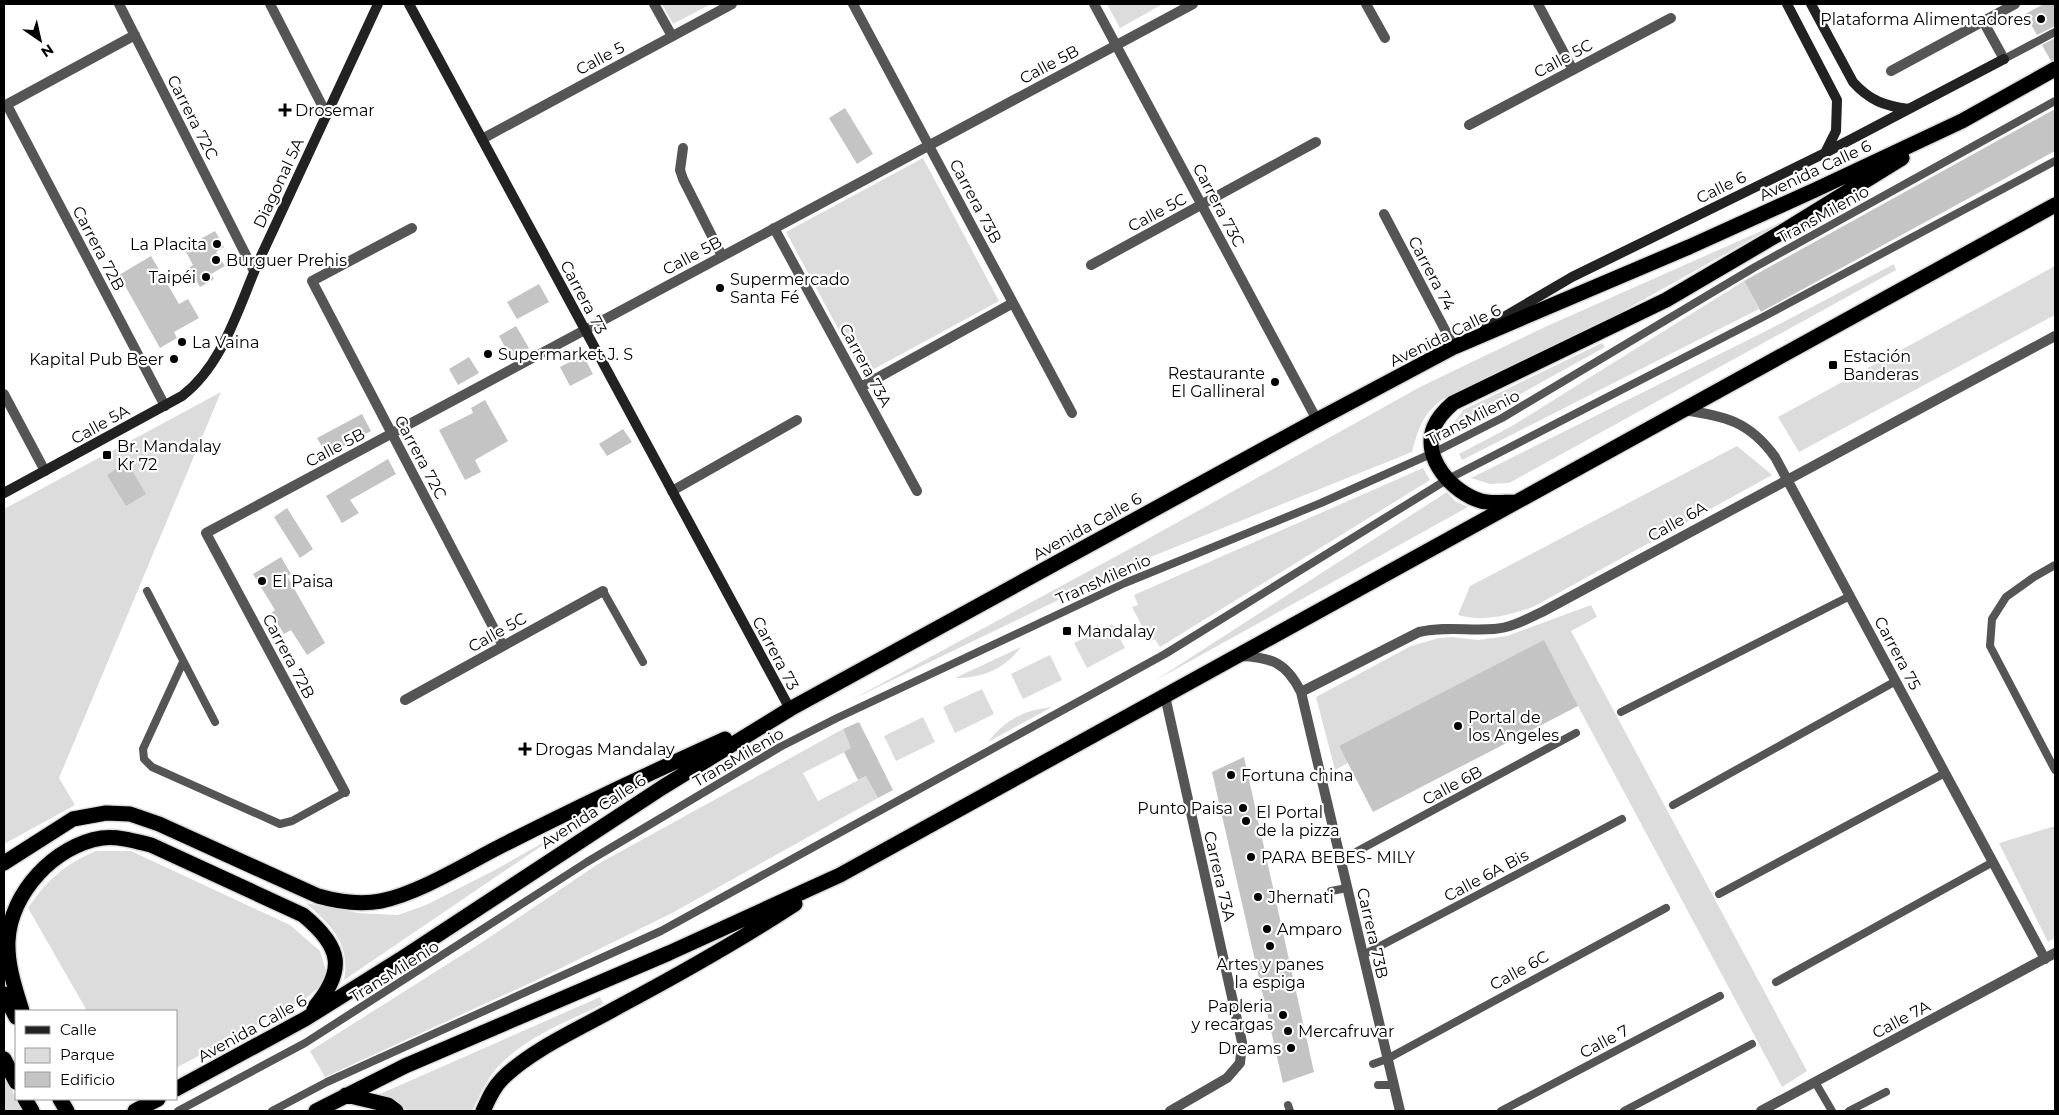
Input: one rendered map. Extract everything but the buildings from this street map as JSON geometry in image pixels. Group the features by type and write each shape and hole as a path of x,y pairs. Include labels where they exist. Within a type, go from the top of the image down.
{"highway":[{"name":"Avenida Calle 6","path":"178,1088 305,1019 404,957 663,787 790,709 1317,420 1454,347 1689,247 1962,120 2055,69"},
{"path":"1519,502 1482,501 1458,490 1448,479 1433,453 1431,440 1433,428 1441,414 1453,403 1593,338 1666,300 1788,229 1962,120"},
{"path":"316,1111 463,1040 669,953 840,875 1519,502 2055,204"},
{"path":"4,863 73,820 106,813 130,814 160,824 318,896 338,902 360,903 382,900 440,877 590,800 790,709"},
{"path":"22,1010 8,963 8,939 19,899 36,877 54,859 79,845 102,838 126,839 151,845 292,909 312,923 332,950 337,965 334,980 305,1019"},
{"path":"483,1111 493,1091 502,1079 521,1063 565,1036 744,938 840,875"},
{"path":"4,994 15,1015"},
{"path":"4,1059 15,1080"},
{"path":"346,1095 388,1105 396,1111"},
{"path":"26,1100 32,1111"},
{"path":"61,1100 67,1111"},
{"path":"135,1111 156,1100"}],"street":[{"name":"Carrera 72C","path":"119,4 254,271"},
{"path":"270,4 327,115"},
{"name":"Diagonal 5A","path":"206,375 225,340 254,271 378,4"},
{"name":"Carrera 73","path":"409,4 790,709"},
{"path":"654,4 672,36"},
{"name":"Calle 5","path":"482,139 732,4"},
{"name":"Carrera 73B","path":"853,4 1072,413"},
{"name":"Carrera 73C","path":"1094,4 1317,420"},
{"name":"Calle 5B","path":"206,533 1193,4"},
{"path":"1366,4 1385,38"},
{"path":"1538,4 1573,70"},
{"path":"1787,4 1837,100 1836,131 1825,153"},
{"path":"1811,4 1853,82 1862,93 1886,105 1909,109"},
{"path":"1891,70 2015,4"},
{"name":"Calle 5C","path":"1469,125 1671,18"},
{"path":"1983,21 2004,59"},
{"path":"5,106 135,35"},
{"name":"Calle 6","path":"1454,347 1572,277 1825,153 2004,59"},
{"name":"Carrera 72B","path":"5,106 165,406"},
{"name":"Calle 5C","path":"1091,264 1316,142"},
{"path":"682,148 680,170 683,179 722,256"},
{"name":"Carrera 74","path":"1384,214 1454,347"},
{"name":"Carrera 72C","path":"412,228 312,281 503,646"},
{"name":"Carrera 73A","path":"774,228 917,491"},
{"path":"861,387 1013,303"},
{"name":"Calle 6A","path":"1301,692 1419,632 1440,627 1495,629 1518,624 1787,478 2055,336"},
{"name":"Calle 5A","path":"4,493 165,406 182,396 206,375"},
{"path":"4,394 45,471"},
{"name":"Carrera 75","path":"1684,410 1724,418 1752,430 1763,440 1787,478 2045,959"},
{"path":"672,491 797,420"},
{"name":"Carrera 72B","path":"206,533 344,792"},
{"name":"Calle 5C","path":"405,700 603,591"},
{"name":"Carrera 73B","path":"1238,656 1260,657 1273,660 1285,668 1301,692 1400,1111"},
{"name":"Carrera 73A","path":"1165,696 1242,1042 1240,1063 1227,1078 1170,1111"},
{"name":"Calle 7A","path":"1761,1111 1774,1108 1815,1082 2055,953"}],"lane":[{"path":"2004,59 2055,32"},
{"name":"TransMilenio","path":"178,1111 305,1043 587,862 780,747 837,718 1125,583 1321,503 1433,453 1532,402 1755,267 2055,101"},
{"path":"272,1111 327,1082 661,931 1165,654 1448,479 1763,317 2055,161"},
{"path":"2055,565 2034,576 2006,597 1992,619 1990,646 2055,770"},
{"path":"147,591 215,722"},
{"path":"603,591 643,662"},
{"path":"1621,712 1850,596"},
{"path":"183,662 143,749 144,759 152,768 280,824 292,821 344,792"},
{"path":"1673,804 1896,681"},
{"name":"Calle 6B","path":"1341,860 1576,734"},
{"path":"1719,894 1945,773"},
{"name":"Calle 6A Bis","path":"1363,955 1622,819"},
{"path":"1776,982 1993,862"},
{"path":"1331,890 1347,888"},
{"name":"Calle 6C","path":"1373,1064 1387,1059 1666,908"},
{"name":"Calle 7","path":"1502,1111 1720,996"},
{"path":"1624,1111 1752,1044"},
{"path":"1815,1082 1832,1111"},
{"path":"1378,1086 1393,1085"},
{"path":"1849,1111 1886,1092"}],"green space":[{"path":"662,4 711,4 673,24"},
{"path":"1107,4 1163,4 1120,28"},
{"path":"923,158 999,301 863,375 786,232"},
{"path":"1786,220 1614,316 1443,399 1436,404 1422,422 1412,452 1133,564 851,700 1135,546 1420,387 1547,326"},
{"path":"1894,264 1896,270 1509,483 1490,484 1471,478 1764,332"},
{"path":"2055,266 2055,315 1799,452 1778,417"},
{"path":"1744,281 1759,309 1462,460 1459,454 1512,426"},
{"path":"1602,343 1605,347 1452,432 1453,424 1463,410"},
{"path":"221,392 59,778 75,805 4,844 4,509"},
{"path":"1737,446 1772,475 1533,607 1487,618 1458,615 1470,586"},
{"path":"1423,468 1430,480 1160,647 1155,639 1150,642 1132,607 1138,605 1134,595"},
{"path":"1447,492 1455,501 1468,507 1156,680"},
{"path":"1591,605 1597,617 1571,631 1807,1071 1782,1087 1578,706 1339,746 1348,763 1335,770 1316,697 1411,646 1439,638 1452,637 1478,640 1507,636"},
{"path":"1112,624 1125,648 1087,668 1074,643"},
{"path":"1021,647 1007,661 992,671 965,678 955,678"},
{"path":"1050,655 1062,680 1023,699 1011,674"},
{"path":"982,689 994,714 955,733 943,707"},
{"path":"1052,707 988,742 994,734 1016,717 1042,708"},
{"path":"923,717 935,742 896,761 884,736"},
{"path":"843,729 847,739 859,745 803,773 818,801 872,773 879,787 873,789 878,798 672,913 539,979 325,1077 310,1051 484,941 598,864"},
{"path":"2055,826 2055,938 2048,942 1999,843"},
{"path":"562,832 344,980 345,956 342,945 331,928 306,903 358,913 398,915 426,905 493,871"},
{"path":"96,851 131,851 290,925 320,951 327,974 321,985 308,997 178,1067 178,1010 86,1010 28,908 50,881 66,867"},
{"path":"600,997 603,1004 543,1033 515,1051 489,1078 472,1111 409,1111 380,1094"},
{"path":"4,1071 15,1100 19,1100 25,1111 4,1111"}],"place":[{"name":"Plataforma Alimentadores","path":"2041,19"},
{"name":"Drosemar","path":"285,110"},
{"name":"La Placita","path":"217,244"},
{"name":"Burguer Prehis","path":"216,260"},
{"name":"Taipéi","path":"206,277"},
{"name":"Supermercado Santa Fé","path":"720,288"},
{"name":"La Vaina","path":"182,342"},
{"name":"Supermarket J. S","path":"488,354"},
{"name":"Kapital Pub Beer","path":"174,359"},
{"name":"Estación Banderas","path":"1833,365"},
{"name":"Restaurante El Gallineral","path":"1275,382"},
{"name":"Br. Mandalay Kr 72","path":"107,455"},
{"name":"El Paisa","path":"262,581"},
{"name":"Mandalay","path":"1067,631"},
{"name":"Portal de los Angeles","path":"1458,726"},
{"name":"Drogas Mandalay","path":"525,749"},
{"name":"Fortuna china","path":"1231,775"},
{"name":"Punto Paisa","path":"1243,808"},
{"name":"El Portal de la pizza","path":"1246,821"},
{"name":"PARA BEBES- MILY","path":"1251,857"},
{"name":"Jhernati","path":"1258,897"},
{"name":"Amparo","path":"1267,929"},
{"name":"Artes y panes la espiga","path":"1270,946"},
{"name":"Papleria y recargas","path":"1283,1015"},
{"name":"Mercafruvar","path":"1288,1031"},
{"name":"Dreams","path":"1291,1048"}]}
